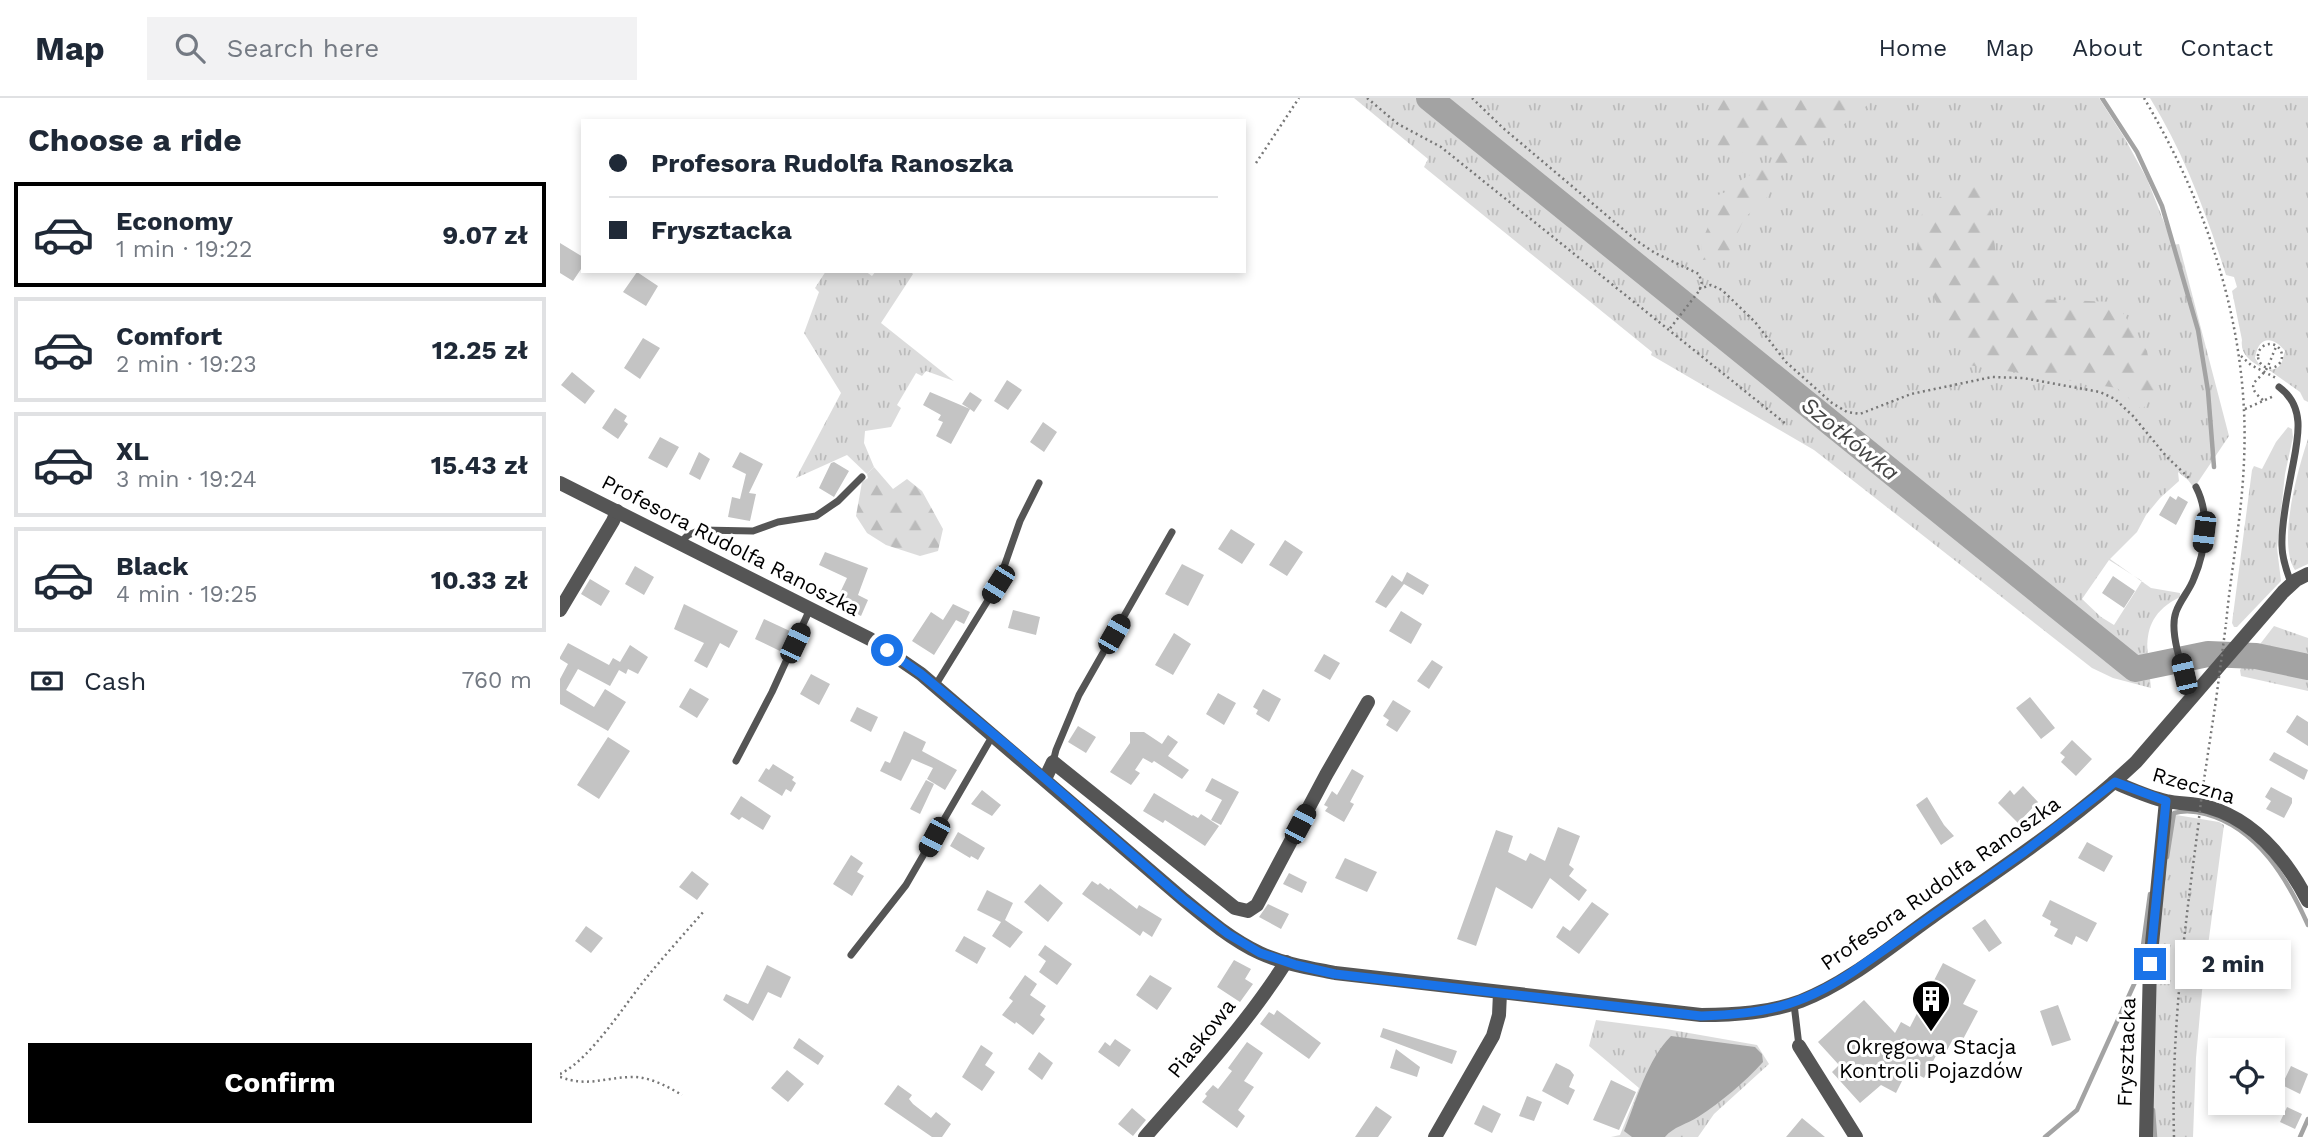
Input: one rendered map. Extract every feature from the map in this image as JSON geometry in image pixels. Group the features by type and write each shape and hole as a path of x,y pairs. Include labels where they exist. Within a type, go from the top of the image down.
{"street":[{"name":"Profesora Rudolfa Ranoszka","path":"560,483 870,639 935,686 1183,899 1228,934 1260,953 1335,974 1701,1016 1737,1015 1777,1009 1822,992 2071,817 2136,762 2291,584 2308,574"},
{"path":"560,610 617,511"},
{"path":"1045,779 1053,762 1235,908 1248,911 1258,905 1326,775 1368,702"},
{"name":"Rzeczna","path":"2115,782 2166,801 2208,807 2231,816 2252,830 2277,853 2308,901"},
{"name":"Frysztacka","path":"2146,1137 2150,964 2166,801"},
{"name":"Piaskowa","path":"1145,1137 1216,1055 1274,982 1286,962"},
{"path":"1435,1137 1493,1036 1499,1015 1500,993"},
{"path":"1799,1046 1856,1137"}],"lane":[{"path":"2279,387 2295,398 2303,429 2291,473 2282,546 2291,584"},
{"path":"681,542 697,531 755,531 778,522 816,516 838,501 862,477"},
{"path":"935,686 998,584 1020,521 1039,483"},
{"path":"2193,698 2175,636 2175,612 2195,577 2201,557 2205,512 2196,488"},
{"path":"1053,762 1079,695 1172,532"},
{"path":"736,761 811,609"},
{"path":"851,955 906,885 993,735"},
{"path":"1794,1003 1799,1046"}],"path":[{"path":"1256,163 1299,98"},
{"path":"1367,98 1398,124 1441,148 1786,424"},
{"path":"1472,98 1503,128 1637,241 1655,253 1699,274 1702,279 1699,289 1668,331"},
{"path":"2144,98 2179,160 2205,221 2225,285 2239,355 2245,409 2242,499 2202,793 2179,989 2174,1137"},
{"path":"1699,289 1711,285 1722,290 1755,322 1786,362 1832,403 1847,412 1860,414 1911,394 1992,377 2023,379 2100,392 2115,400 2133,416 2196,488"},
{"path":"2245,409 2275,396 2279,387 2277,378 2266,370 2260,363 2258,352 2265,344 2277,345 2281,350 2281,360 2277,366 2266,370 2256,378 2253,384 2255,393 2263,400"},
{"path":"2266,370 2277,345"},
{"path":"2239,355 2250,365 2266,370"},
{"path":"560,1075 589,1051 704,911"},
{"path":"560,1075 584,1083 634,1077 657,1082 681,1095"}],"green space":[{"path":"1354,98 2099,98 2147,179 2173,245 2179,244 2229,436 2194,488 2178,472 2179,481 2160,498 2137,532 2110,559 2133,575 2109,560 2082,599 2114,625 2142,581 2151,588 2180,593 2180,597 2157,614 2151,624 2147,647 2151,688 2113,678 2092,668 1814,450 1651,355 1652,352 1424,167 1428,159"},
{"path":"1711,98 1876,98 1781,176 1763,203 1745,217 1727,256 1703,260 1701,243 1708,227 1712,203 1718,195 1731,190 1741,180 1775,161 1773,145 1735,155 1711,143"},
{"path":"2150,98 2308,98 2308,402 2300,392 2269,370 2279,366 2283,358 2285,351 2277,343 2268,340 2260,345 2255,358 2261,367 2244,353 2232,291 2237,287 2234,277 2226,275 2193,184"},
{"path":"1978,175 1990,206 1998,272 2033,299 2116,302 2147,351 2155,393 2142,410 2117,388 1968,365 1915,260 1923,207"},
{"path":"825,273 868,273 872,276 874,273 912,273 881,323 954,381 926,371 922,376 916,373 897,405 901,408 891,427 865,431 864,443 874,467 867,474 847,455 796,478 841,393 804,333 819,292 815,288"},
{"path":"2288,427 2292,429 2293,437 2285,474 2277,548 2281,581 2234,627 2232,623 2252,470 2254,466 2262,469 2276,442"},
{"path":"2308,439 2308,564 2295,570 2290,558 2289,525 2299,468"},
{"path":"874,467 893,489 907,479 922,491 943,529 938,551 920,556 886,545 867,533 856,516 862,482 868,478 867,474"},
{"path":"2274,626 2308,638 2308,691 2241,676 2240,670"},
{"path":"2170,814 2224,825 2202,991 2193,1137 2149,1137 2154,993"},
{"path":"1596,1020 1757,1045 1769,1064 1714,1114 1698,1137 1611,1137 1620,1135 1639,1088 1589,1046"}],"shaded area":[{"path":"1671,1036 1755,1047 1762,1054 1763,1062 1715,1105 1665,1137 1632,1137 1624,1131 1638,1093 1655,1056"}],"building":[{"path":"560,243 581,256 581,269 573,281 560,273"},
{"path":"636,273 658,286 646,306 623,292"},
{"path":"643,338 660,348 640,379 624,368"},
{"path":"572,372 595,391 585,404 561,385"},
{"path":"1007,380 1022,390 1008,410 994,401"},
{"path":"930,392 970,409 951,444 936,436 943,422 938,420 941,415 923,405"},
{"path":"970,392 982,400 974,412 962,404"},
{"path":"615,408 627,416 624,421 628,424 618,439 602,428"},
{"path":"1043,422 1057,432 1044,452 1030,442"},
{"path":"660,437 679,447 667,468 648,458"},
{"path":"699,452 710,459 700,480 689,474"},
{"path":"740,452 763,464 749,493 756,494 750,521 728,517 732,497 740,499 746,474 732,467"},
{"path":"834,462 849,471 834,497 819,488"},
{"path":"2170,496 2176,500 2178,496 2188,502 2176,525 2159,515"},
{"path":"1231,529 1255,544 1242,564 1218,549"},
{"path":"1285,540 1303,552 1287,576 1269,565"},
{"path":"825,552 868,568 858,595 868,600 861,616 835,603 847,578 819,565"},
{"path":"1182,564 1204,575 1188,606 1165,594"},
{"path":"635,566 654,577 644,595 625,584"},
{"path":"1407,572 1429,585 1423,595 1404,584 1386,608 1375,602 1392,575 1402,582"},
{"path":"2113,576 2135,591 2124,608 2102,593"},
{"path":"590,579 610,591 601,606 581,594"},
{"path":"684,604 738,631 729,648 720,643 707,668 694,661 704,643 674,629"},
{"path":"953,604 970,612 964,624 956,620 934,655 912,641 931,612 943,620"},
{"path":"1013,610 1040,617 1036,635 1008,628"},
{"path":"1401,611 1422,624 1411,644 1389,631"},
{"path":"764,619 792,632 782,652 755,639"},
{"path":"1174,633 1191,644 1173,675 1155,665"},
{"path":"568,643 609,665 613,658 620,662 630,645 648,657 638,674 628,669 626,674 619,670 610,686 578,669 566,690 594,707 605,689 626,702 608,731 560,704 560,679 568,664 560,657"},
{"path":"1324,654 1340,663 1330,680 1314,671"},
{"path":"1432,660 1443,667 1429,689 1417,681"},
{"path":"811,674 830,684 819,705 800,694"},
{"path":"690,688 709,699 697,718 679,707"},
{"path":"1263,689 1281,699 1269,722 1256,714 1258,710 1253,707"},
{"path":"1218,693 1236,703 1224,725 1206,714"},
{"path":"2030,697 2055,728 2041,739 2016,708"},
{"path":"1393,700 1411,711 1397,732 1386,725 1389,720 1383,716"},
{"path":"857,707 878,717 871,732 850,721"},
{"path":"2297,715 2308,722 2308,746 2286,732"},
{"path":"1078,726 1096,737 1086,753 1068,742"},
{"path":"904,731 926,742 922,751 957,770 945,790 927,779 933,768 912,759 901,781 880,771 885,761 890,763"},
{"path":"1130,732 1144,732 1162,744 1168,735 1178,742 1168,756 1189,770 1182,779 1154,761 1152,763 1143,758 1135,770 1140,773 1131,785 1110,772 1130,743"},
{"path":"608,737 630,751 599,799 577,785"},
{"path":"2072,740 2092,759 2076,776 2061,762 2065,757 2060,753"},
{"path":"2274,752 2308,770 2304,780 2269,760"},
{"path":"773,764 794,777 792,780 796,783 791,792 786,789 782,796 758,781 766,768 769,770"},
{"path":"1352,769 1364,776 1350,802 1354,804 1344,822 1325,811 1328,807 1324,805 1332,791 1337,795"},
{"path":"1212,778 1239,792 1221,825 1211,820 1222,800 1205,791"},
{"path":"926,780 934,784 920,814 910,809"},
{"path":"2023,786 2038,802 2018,823 1998,803 2010,790 2014,795"},
{"path":"2271,787 2292,798 2284,818 2266,809 2271,801 2265,797"},
{"path":"982,790 1001,805 992,816 971,804"},
{"path":"1154,793 1192,816 1198,818 1201,814 1219,826 1205,846 1165,820 1163,823 1143,811"},
{"path":"741,796 771,816 763,830 742,817 739,820 730,814"},
{"path":"1927,797 1954,836 1941,845 1916,805"},
{"path":"1558,827 1580,836 1569,865 1574,869 1569,876 1587,890 1579,901 1550,878 1532,909 1496,887 1476,946 1457,939 1496,830 1513,836 1508,852 1526,861 1530,853 1545,861"},
{"path":"958,832 985,848 978,860 950,846"},
{"path":"2087,842 2113,856 2104,872 2078,858"},
{"path":"851,855 863,863 857,872 864,876 852,896 833,884"},
{"path":"1345,858 1377,872 1367,892 1335,878"},
{"path":"692,871 709,884 697,900 679,887"},
{"path":"1289,873 1307,882 1302,893 1283,884"},
{"path":"1092,881 1109,890 1110,888 1137,909 1139,905 1162,919 1152,937 1143,931 1140,936 1082,894"},
{"path":"1040,884 1063,903 1048,922 1024,902"},
{"path":"987,890 1013,903 1005,920 1023,932 1010,948 992,936 1001,922 977,910"},
{"path":"2050,900 2097,923 2087,942 2076,936 2072,945 2054,936 2058,929 2042,916"},
{"path":"1592,902 1609,914 1579,954 1556,937 1563,926 1570,931"},
{"path":"1268,904 1289,914 1281,929 1259,917"},
{"path":"1985,919 2002,943 1989,952 1972,928"},
{"path":"586,926 603,938 591,953 575,941"},
{"path":"964,936 986,948 977,964 955,951"},
{"path":"1045,945 1072,964 1057,985 1039,972 1046,961 1038,955"},
{"path":"1234,960 1251,969 1245,979 1253,984 1240,1002 1217,987"},
{"path":"1943,963 1976,980 1963,1004 1978,1011 1961,1043 1953,1039 1944,1056 1938,1052 1924,1078 1908,1069 1896,1093 1881,1085 1860,1103 1832,1072 1839,1065 1818,1042 1864,1000 1895,1033 1901,1022 1910,1027"},
{"path":"767,965 791,977 781,998 768,992 753,1021 723,1000 726,994 748,1004"},
{"path":"1025,975 1037,984 1030,995 1046,1006 1040,1015 1045,1019 1033,1035 1002,1015 1013,1001 1009,998"},
{"path":"1150,975 1172,988 1157,1010 1136,995"},
{"path":"2058,1005 2071,1040 2052,1046 2040,1011"},
{"path":"1277,1010 1321,1043 1309,1059 1260,1024 1269,1012 1274,1015"},
{"path":"1383,1028 1457,1051 1452,1064 1380,1037"},
{"path":"799,1038 824,1056 818,1065 793,1048"},
{"path":"1115,1039 1131,1050 1119,1067 1098,1052 1105,1042 1110,1046"},
{"path":"1247,1042 1263,1053 1244,1081 1254,1087 1238,1110 1245,1116 1237,1128 1202,1102 1213,1085 1218,1089 1232,1071 1228,1068"},
{"path":"981,1045 993,1053 985,1065 995,1072 982,1091 962,1077"},
{"path":"1396,1049 1420,1067 1417,1077 1390,1068"},
{"path":"1039,1052 1053,1063 1042,1080 1028,1069"},
{"path":"1556,1063 1574,1075 1569,1087 1575,1090 1568,1105 1542,1091"},
{"path":"2291,1066 2308,1074 2300,1094 2285,1086 2285,1079"},
{"path":"787,1070 804,1084 788,1102 771,1088"},
{"path":"1611,1080 1636,1092 1619,1130 1593,1120"},
{"path":"898,1085 912,1095 909,1099 913,1104 931,1118 936,1112 951,1124 942,1137 932,1137 884,1104"},
{"path":"1527,1096 1542,1102 1534,1121 1519,1116"},
{"path":"1483,1105 1501,1114 1492,1133 1474,1124"},
{"path":"1376,1106 1392,1117 1378,1137 1355,1137"},
{"path":"2287,1107 2302,1114 2295,1129 2280,1122"},
{"path":"1132,1108 1146,1120 1133,1136 1118,1124"},
{"path":"1802,1118 1825,1137 1786,1137"}],"waterway":[{"name":"Szotkówka","path":"1429,98 2135,669 2208,654 2256,656 2308,667"},
{"path":"2102,98 2137,152 2162,206 2198,330 2208,391 2214,467"},
{"path":"2167,857 2174,813 2198,812 2224,821 2256,843 2269,858 2291,891 2308,925"},
{"path":"2045,1137 2077,1110 2136,980 2150,894"},
{"path":"2153,1110 2155,1137"},
{"path":"2300,1137 2308,1119"}],"place":[{"name":"Okręgowa Stacja Kontroli Pojazdów","path":"1931,1033"}],"route":[{"path":"887,650 921,674 1010,748 1183,899 1228,934 1260,953 1296,965 1335,974 1701,1016 1737,1015 1777,1009 1822,992 1851,973 2024,852 2115,782 2166,801 2150,964"}]}
